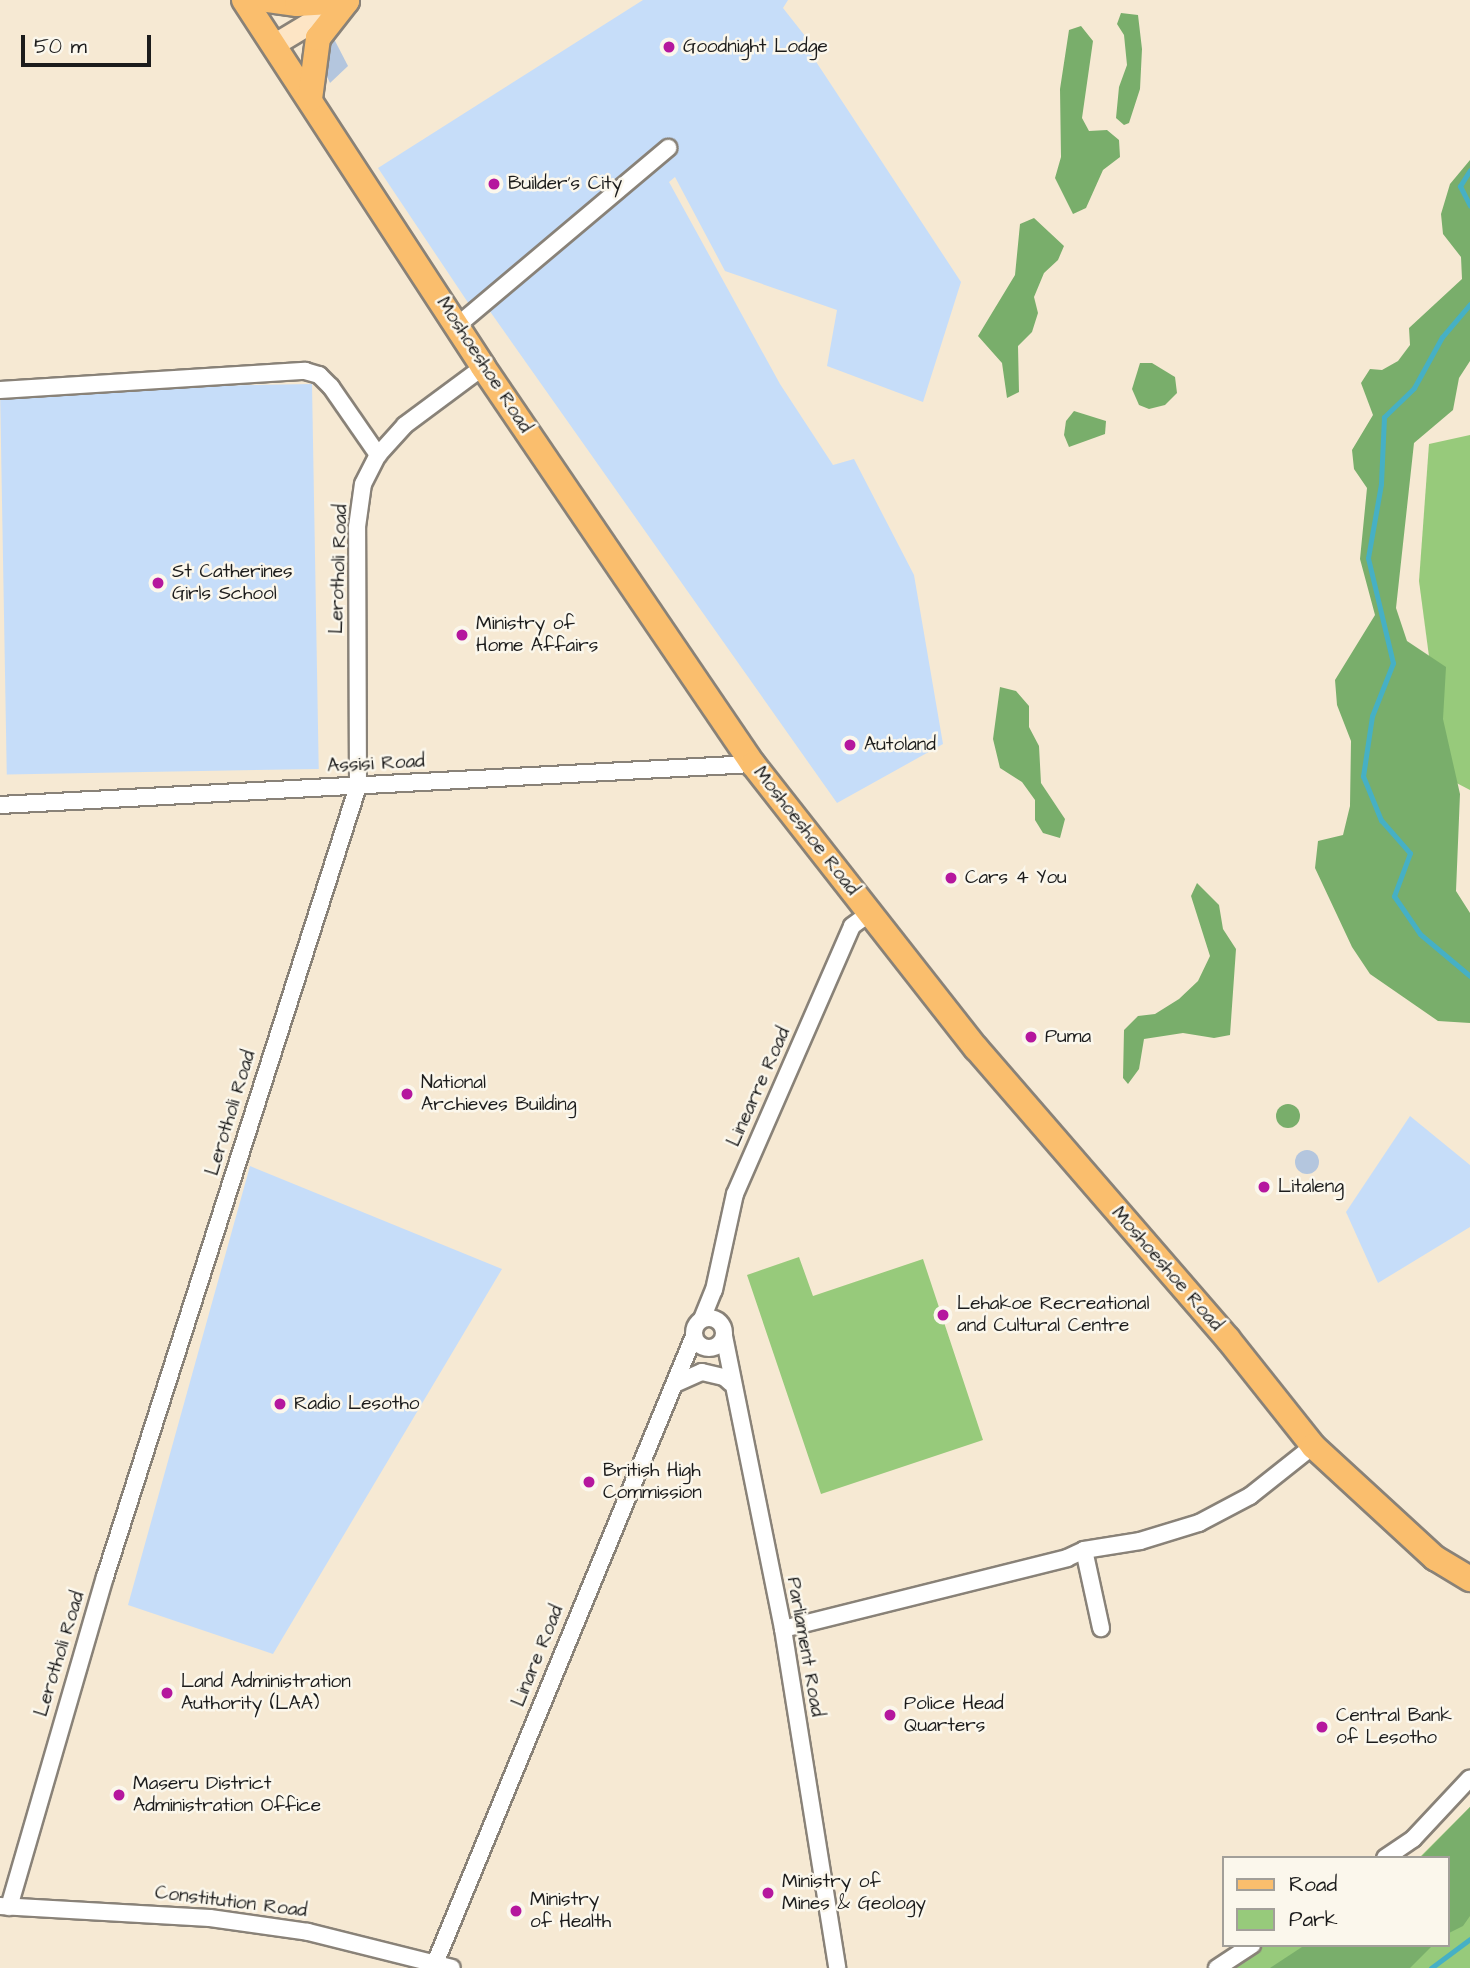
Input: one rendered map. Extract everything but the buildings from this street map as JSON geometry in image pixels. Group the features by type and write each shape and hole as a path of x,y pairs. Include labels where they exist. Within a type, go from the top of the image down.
{"main road":[{"name":"Moshoeshoe Road","path":"244,0 483,367 753,764 976,1048 1228,1339 1313,1446 1435,1558 1470,1579"},
{"path":"268,0 297,4 348,1"},
{"path":"310,99 318,38 348,1"}],"street":[{"path":"273,45 348,1"},
{"path":"458,325 667,148"},
{"name":"Lerotholi Road","path":"4,1906 105,1577 358,786 357,527 363,484 378,454 405,425 483,367"},
{"path":"0,390 305,371 331,387 378,454"},
{"name":"Assisi Road","path":"0,806 753,764"},
{"name":"Linearre Road","path":"702,1344 702,1319 714,1290 735,1194 852,926 870,912"},
{"name":"Linearre Road","path":"714,1290 723,1329"},
{"path":"702,1319 723,1329 702,1344"},
{"name":"Parliament Road","path":"723,1329 728,1380 783,1629 837,1968"},
{"name":"Parliament Road","path":"702,1344 728,1380"},
{"name":"Linare Road","path":"436,1961 509,1777 681,1376 702,1344"},
{"path":"681,1376 702,1372 728,1380"},
{"path":"783,1629 1056,1561 1084,1550 1124,1545 1199,1522 1250,1496 1313,1446"},
{"path":"1084,1550 1101,1629"},
{"path":"1388,1856 1413,1839 1470,1778"},
{"name":"Constitution Road","path":"4,1906 210,1918 309,1932 436,1961 453,1968"},
{"path":"1217,1968 1249,1947"}],"shaded area":[{"path":"643,0 788,0 783,8 809,41 809,51 961,282 923,402 827,366 837,310 725,271 675,177 669,182 780,384 833,465 854,459 914,575 943,744 837,803 489,310 479,319 378,168"},
{"path":"333,37 348,66 330,83 317,55"},
{"name":"St Catherines Girls School","path":"312,384 319,769 7,774 0,389"},
{"path":"1410,1116 1470,1165 1470,1227 1378,1283 1346,1212"},
{"path":"1307,1150 1316,1153 1319,1162 1316,1171 1307,1174 1298,1171 1295,1162 1298,1153"},
{"path":"250,1166 502,1269 273,1654 128,1605"}],"green space":[{"path":"1121,13 1138,15 1142,49 1140,89 1129,123 1124,125 1116,118 1119,87 1127,65 1124,35 1117,24"},
{"path":"1081,26 1093,41 1082,118 1089,131 1107,130 1119,140 1120,157 1103,170 1086,208 1073,214 1055,178 1061,157 1060,89 1069,30"},
{"path":"1470,160 1470,361 1459,378 1453,410 1414,443 1396,608 1407,641 1446,667 1443,719 1460,794 1456,891 1470,913 1470,1023 1438,1021 1370,974 1352,947 1315,868 1318,841 1343,835 1350,806 1351,741 1337,705 1335,680 1375,615 1360,559 1367,488 1354,469 1352,450 1373,415 1361,383 1370,369 1382,370 1398,361 1410,345 1409,328 1462,279 1461,257 1443,234 1441,214 1450,184"},
{"path":"1034,218 1064,246 1058,260 1044,273 1034,297 1038,313 1032,332 1018,346 1019,392 1007,398 1002,363 978,336 1015,275 1020,224"},
{"path":"1140,363 1152,363 1175,377 1177,393 1165,405 1149,409 1139,405 1132,389"},
{"path":"1074,411 1106,421 1105,434 1069,447 1064,435 1066,421"},
{"path":"1470,435 1470,790 1445,777 1419,581 1429,444"},
{"path":"1000,687 1016,691 1029,706 1029,727 1039,746 1041,783 1065,819 1060,838 1043,833 1035,820 1035,800 1022,782 1000,768 993,739"},
{"path":"1197,883 1219,905 1223,929 1236,949 1230,1035 1214,1038 1183,1033 1144,1039 1139,1069 1128,1084 1123,1078 1124,1030 1138,1016 1155,1014 1179,999 1198,981 1210,956 1191,896"},
{"path":"1288,1104 1297,1107 1300,1116 1297,1125 1288,1128 1279,1125 1276,1116 1279,1107"},
{"path":"799,1257 813,1296 923,1259 983,1440 821,1494 747,1275"},
{"path":"1470,1807 1470,1968 1224,1968 1261,1947 1449,1947 1449,1856 1421,1856"},
{"path":"1470,1807 1470,1916 1463,1926 1449,1933 1449,1856 1422,1856"},
{"path":"1302,1947 1431,1947 1410,1968 1270,1968"}],"waterway":[{"path":"1470,170 1460,186 1470,206"},
{"path":"1470,304 1442,337 1414,388 1384,417 1381,484 1368,558 1393,663 1372,716 1363,776 1381,820 1410,853 1394,896 1420,934 1470,976"},
{"path":"1431,1968 1470,1939"}],"place":[{"name":"Goodnight Lodge","path":"669,47"},
{"name":"Builder's City","path":"494,184"},
{"name":"St Catherines Girls School","path":"158,583"},
{"name":"Ministry of Home Affairs","path":"462,635"},
{"name":"Autoland","path":"850,745"},
{"name":"Cars 4 You","path":"951,878"},
{"name":"Puma","path":"1031,1037"},
{"name":"National Archieves Building","path":"407,1094"},
{"name":"Litaleng","path":"1264,1187"},
{"name":"Lehakoe Recreational and Cultural Centre","path":"943,1315"},
{"name":"Radio Lesotho","path":"280,1404"},
{"name":"British High Commission","path":"589,1482"},
{"name":"Land Administration Authority (LAA)","path":"167,1693"},
{"name":"Police Head Quarters","path":"890,1715"},
{"name":"Central Bank of Lesotho","path":"1322,1727"},
{"name":"Maseru District Administration Office","path":"119,1795"},
{"name":"Ministry of Mines & Geology","path":"768,1893"},
{"name":"Ministry of Health","path":"516,1911"}]}
